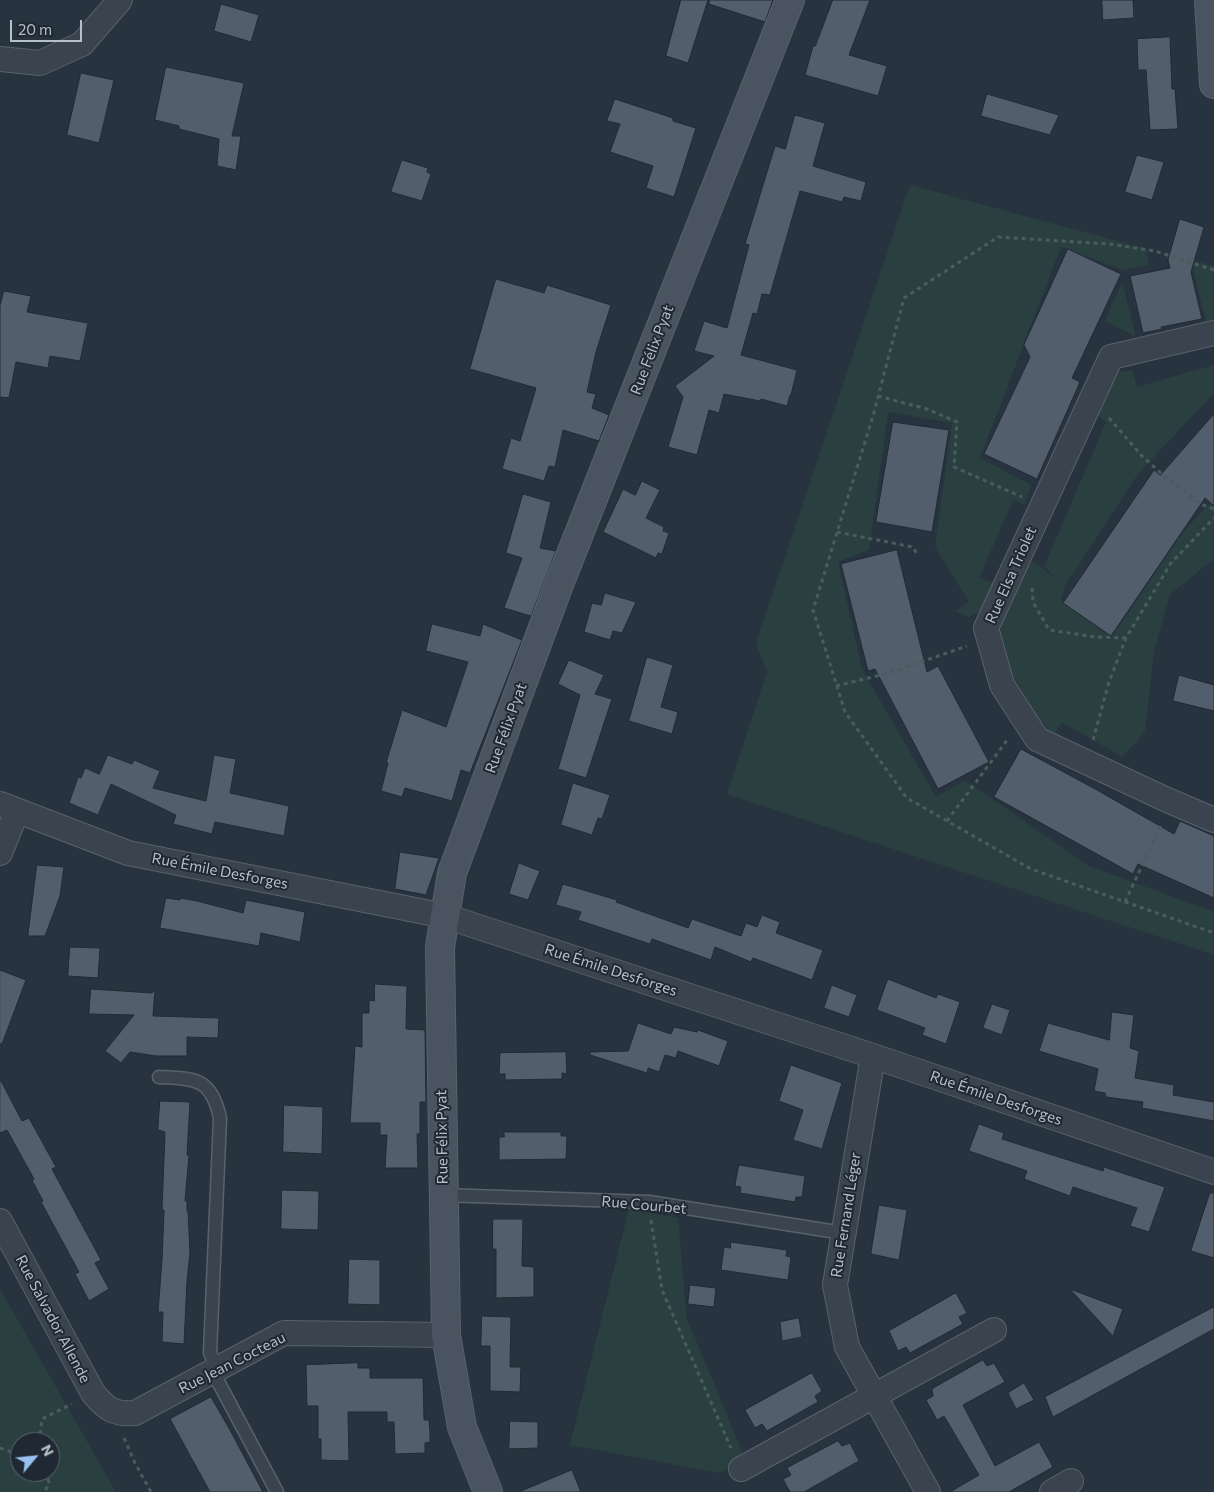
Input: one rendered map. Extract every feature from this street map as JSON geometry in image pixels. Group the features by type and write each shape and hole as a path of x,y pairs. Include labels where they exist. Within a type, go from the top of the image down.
{"street":[{"path":"0,59 40,63 82,44 120,0"},
{"name":"Rue Félix Pyat","path":"488,1492 462,1427 446,1335 440,947 452,872 555,596 790,0"},
{"path":"1209,0 1214,84"},
{"name":"Rue Elsa Triolet","path":"1214,332 1111,357 986,628 1002,685 1037,739 1214,820"},
{"path":"0,853 9,807"},
{"name":"Rue Émile Desforges","path":"9,807 128,852 445,916 873,1056 1214,1172"},
{"name":"Rue Fernand Léger","path":"873,1056 835,1285 847,1347 928,1492"},
{"name":"Rue Salvador Allende","path":"0,1220 94,1393 102,1405 114,1412"},
{"path":"741,1469 994,1330"},
{"name":"Rue Jean Cocteau","path":"114,1412 124,1414 135,1413 284,1333 446,1335"}],"lane":[{"path":"159,1077 193,1079 203,1084 218,1106 220,1118 210,1353 216,1370 277,1492"},
{"name":"Rue Courbet","path":"443,1195 649,1202 843,1233"}],"path":[{"path":"1214,270 1146,249 1110,244 998,237 904,298 873,416 813,610 845,712 906,798 1030,869 1214,933"},
{"path":"878,396 927,410 957,422 954,467 1043,506"},
{"path":"1092,398 1164,476 1201,504 1214,509"},
{"path":"1087,762 1109,682 1126,638 1171,564 1214,518"},
{"path":"837,532 913,547 918,556"},
{"path":"1019,558 1030,568 1033,602 1049,630 1096,637 1126,638"},
{"path":"836,686 889,673 989,639"},
{"path":"947,821 1024,719"},
{"path":"1125,902 1172,802"},
{"path":"649,1202 662,1290 741,1469"},
{"path":"40,1432 42,1420 94,1393"},
{"path":"114,1412 135,1463 150,1492"}],"green space":[{"path":"910,185 1147,249 1148,265 1123,270 1061,247 980,458 1031,485 1025,505 1013,500 979,578 995,583 980,611 969,617 955,611 969,602 935,547 952,423 888,412 869,550 838,562 862,669 936,797 965,780 1089,866 1214,912 1214,955 727,794 767,672 756,643"},
{"path":"1191,260 1214,266 1214,319 1206,322"},
{"path":"1122,282 1136,337 1105,321"},
{"path":"1214,365 1214,393 1138,474 1065,586 1061,600 1106,633 1113,635 1183,532 1214,499 1214,559 1170,594 1154,652 1145,732 1122,757 1062,722 1053,736 1035,713 1007,668 998,624 1028,558 1060,581 1044,567 1106,422 1092,411 1111,373 1132,370 1137,387"},
{"path":"629,1209 678,1218 687,1321 745,1459 720,1473 570,1445"},
{"path":"0,1289 116,1492 0,1492"}],"building":[{"path":"681,0 708,0 688,63 666,56"},
{"path":"710,0 773,0 765,22 709,4"},
{"path":"833,0 870,0 849,55 887,66 878,96 805,75 813,46 815,46"},
{"path":"1102,0 1133,0 1134,18 1103,20"},
{"path":"221,4 259,15 251,42 214,31"},
{"path":"1170,37 1172,89 1175,89 1178,129 1150,130 1146,70 1138,70 1137,39"},
{"path":"166,67 244,83 232,136 241,136 236,170 217,166 219,139 179,129 179,126 155,120"},
{"path":"81,73 114,80 99,143 67,135"},
{"path":"987,94 1059,115 1050,135 981,116"},
{"path":"615,99 673,118 673,121 696,128 674,197 646,188 653,166 610,152 620,124 607,121"},
{"path":"795,115 825,123 813,166 866,182 861,201 844,197 842,202 800,191 770,295 762,294 757,314 753,313 741,355 797,370 787,406 761,399 760,401 724,394 719,413 709,410 697,455 668,447 683,397 675,386 714,356 694,351 704,321 727,328 749,245 745,244 775,146 785,149"},
{"path":"1137,155 1164,162 1152,200 1125,192"},
{"path":"402,160 428,168 427,172 431,174 422,201 391,192"},
{"path":"1180,219 1204,227 1191,272 1202,319 1161,327 1162,329 1143,333 1130,276 1170,268 1168,260"},
{"path":"1068,249 1121,274 1072,378 1080,382 1037,479 984,454 1030,357 1024,345"},
{"path":"496,279 544,293 547,285 611,305 596,352 587,392 596,394 592,408 609,415 599,441 563,430 555,467 549,466 544,481 502,469 511,438 520,441 536,388 470,369"},
{"path":"4,291 31,296 27,312 88,323 80,361 50,356 48,368 16,362 9,398 0,397 0,306"},
{"path":"1214,414 1214,506 1205,498 1111,636 1063,603 1154,470 1160,475"},
{"path":"893,422 949,430 932,532 876,522"},
{"path":"642,481 660,490 646,518 664,527 663,531 669,533 662,554 658,553 656,558 603,532 623,489 635,495"},
{"path":"523,494 551,502 540,548 556,551 531,616 504,608 522,558 506,553"},
{"path":"897,550 927,672 938,666 989,762 938,789 875,669 868,671 841,564"},
{"path":"605,593 636,602 622,633 613,631 610,640 584,632 592,603 601,605"},
{"path":"432,624 480,636 483,624 522,640 470,773 461,770 452,801 405,788 402,797 381,791 388,763 386,763 402,710 446,727 468,662 426,651"},
{"path":"647,657 673,665 661,707 678,712 672,734 629,721"},
{"path":"569,660 604,675 595,694 612,699 586,778 558,769 580,695 558,684"},
{"path":"1179,675 1214,685 1214,711 1173,701"},
{"path":"1021,749 1174,834 1180,821 1214,836 1214,898 1138,864 1133,874 994,797"},
{"path":"108,755 132,764 134,760 160,771 153,788 206,801 214,755 236,759 230,793 289,806 284,836 215,822 212,834 173,824 176,815 111,784 98,815 69,803 78,777 81,778 85,768 99,774"},
{"path":"573,783 610,795 602,819 598,818 592,835 561,825"},
{"path":"400,852 439,858 426,895 395,889"},
{"path":"519,863 540,871 528,900 509,894"},
{"path":"37,865 64,867 60,896 45,936 28,936"},
{"path":"563,884 617,900 616,902 688,928 692,919 741,936 746,923 757,927 762,915 780,922 776,933 823,950 812,980 753,958 751,962 715,947 711,960 652,939 650,944 578,920 581,912 556,905"},
{"path":"166,898 197,901 243,913 246,900 305,912 300,942 261,933 259,946 160,928"},
{"path":"70,947 100,948 98,978 68,976"},
{"path":"0,970 26,980 2,1044 0,1044"},
{"path":"888,979 936,998 938,994 960,1002 946,1044 922,1035 925,1028 877,1010"},
{"path":"375,984 407,986 406,1029 425,1030 426,1102 420,1102 420,1134 417,1134 418,1168 385,1168 387,1135 380,1135 380,1123 350,1123 355,1046 362,1047 362,1013 369,1013 369,1000 374,1001"},
{"path":"832,985 857,995 849,1017 824,1008"},
{"path":"91,989 152,993 155,989 153,1016 219,1018 218,1038 187,1037 187,1056 156,1056 130,1052 121,1063 105,1051 134,1015 89,1014"},
{"path":"992,1004 1010,1010 1002,1035 983,1028"},
{"path":"1112,1012 1134,1015 1130,1048 1139,1051 1135,1078 1174,1085 1173,1095 1214,1102 1214,1121 1142,1108 1143,1102 1106,1097 1105,1093 1094,1091 1098,1069 1039,1051 1048,1023 1109,1040"},
{"path":"638,1023 671,1034 674,1027 697,1032 698,1030 728,1041 719,1066 678,1051 676,1058 665,1055 659,1072 648,1068 647,1073 590,1055 590,1052 628,1051"},
{"path":"566,1052 567,1074 562,1073 562,1079 505,1080 505,1074 499,1074 500,1053"},
{"path":"791,1065 842,1083 822,1149 793,1140 803,1110 779,1101"},
{"path":"0,1079 22,1121 29,1118 56,1167 52,1169 101,1260 95,1263 109,1289 89,1301 75,1274 79,1272 41,1202 43,1201 32,1180 34,1179 7,1130 0,1133"},
{"path":"160,1101 190,1102 187,1155 189,1155 185,1201 187,1201 188,1211 190,1252 184,1344 162,1342 163,1312 158,1312 164,1210 162,1210 165,1132 158,1130"},
{"path":"284,1105 323,1107 322,1154 283,1152"},
{"path":"979,1124 1004,1133 1002,1139 1103,1171 1104,1167 1165,1187 1149,1232 1130,1226 1137,1208 1073,1187 1070,1196 1024,1179 1027,1171 969,1151"},
{"path":"504,1132 561,1132 561,1136 567,1136 566,1159 499,1160 499,1137 504,1137"},
{"path":"739,1165 805,1176 802,1197 796,1197 795,1202 740,1193 741,1187 735,1186"},
{"path":"282,1190 319,1191 318,1230 281,1229"},
{"path":"1210,1193 1214,1193 1214,1258 1191,1251"},
{"path":"879,1205 907,1210 899,1260 871,1254"},
{"path":"493,1219 523,1219 522,1266 534,1267 534,1297 496,1298 496,1249 493,1249"},
{"path":"731,1242 787,1250 786,1256 791,1257 788,1280 721,1270 724,1247 730,1248"},
{"path":"349,1259 380,1260 380,1305 348,1304"},
{"path":"690,1285 716,1288 714,1307 688,1304"},
{"path":"1070,1289 1123,1309 1113,1336"},
{"path":"956,1293 967,1313 959,1317 963,1324 910,1353 906,1347 898,1351 889,1331"},
{"path":"1214,1307 1214,1329 1053,1417 1045,1397"},
{"path":"482,1316 511,1317 510,1367 521,1367 520,1392 490,1391 490,1346 481,1346"},
{"path":"799,1318 802,1337 782,1341 780,1322"},
{"path":"983,1360 987,1366 994,1363 1005,1382 963,1405 995,1466 1039,1442 1053,1467 1009,1492 950,1492 979,1475 944,1416 937,1420 926,1400 933,1396 932,1389"},
{"path":"358,1363 358,1368 370,1368 370,1378 423,1378 424,1420 429,1420 430,1433 430,1442 425,1443 425,1453 395,1454 394,1422 387,1422 387,1412 348,1412 349,1461 321,1460 321,1439 318,1439 318,1406 307,1406 306,1365"},
{"path":"812,1373 822,1391 815,1396 818,1402 767,1431 762,1424 755,1428 745,1410"},
{"path":"1024,1383 1034,1400 1016,1409 1008,1393"},
{"path":"211,1397 263,1492 210,1492 170,1419"},
{"path":"510,1421 538,1422 538,1448 509,1449"},
{"path":"838,1441 842,1446 850,1443 859,1461 804,1492 790,1492 783,1479 791,1475 787,1468"},
{"path":"572,1470 581,1492 519,1492"}]}
